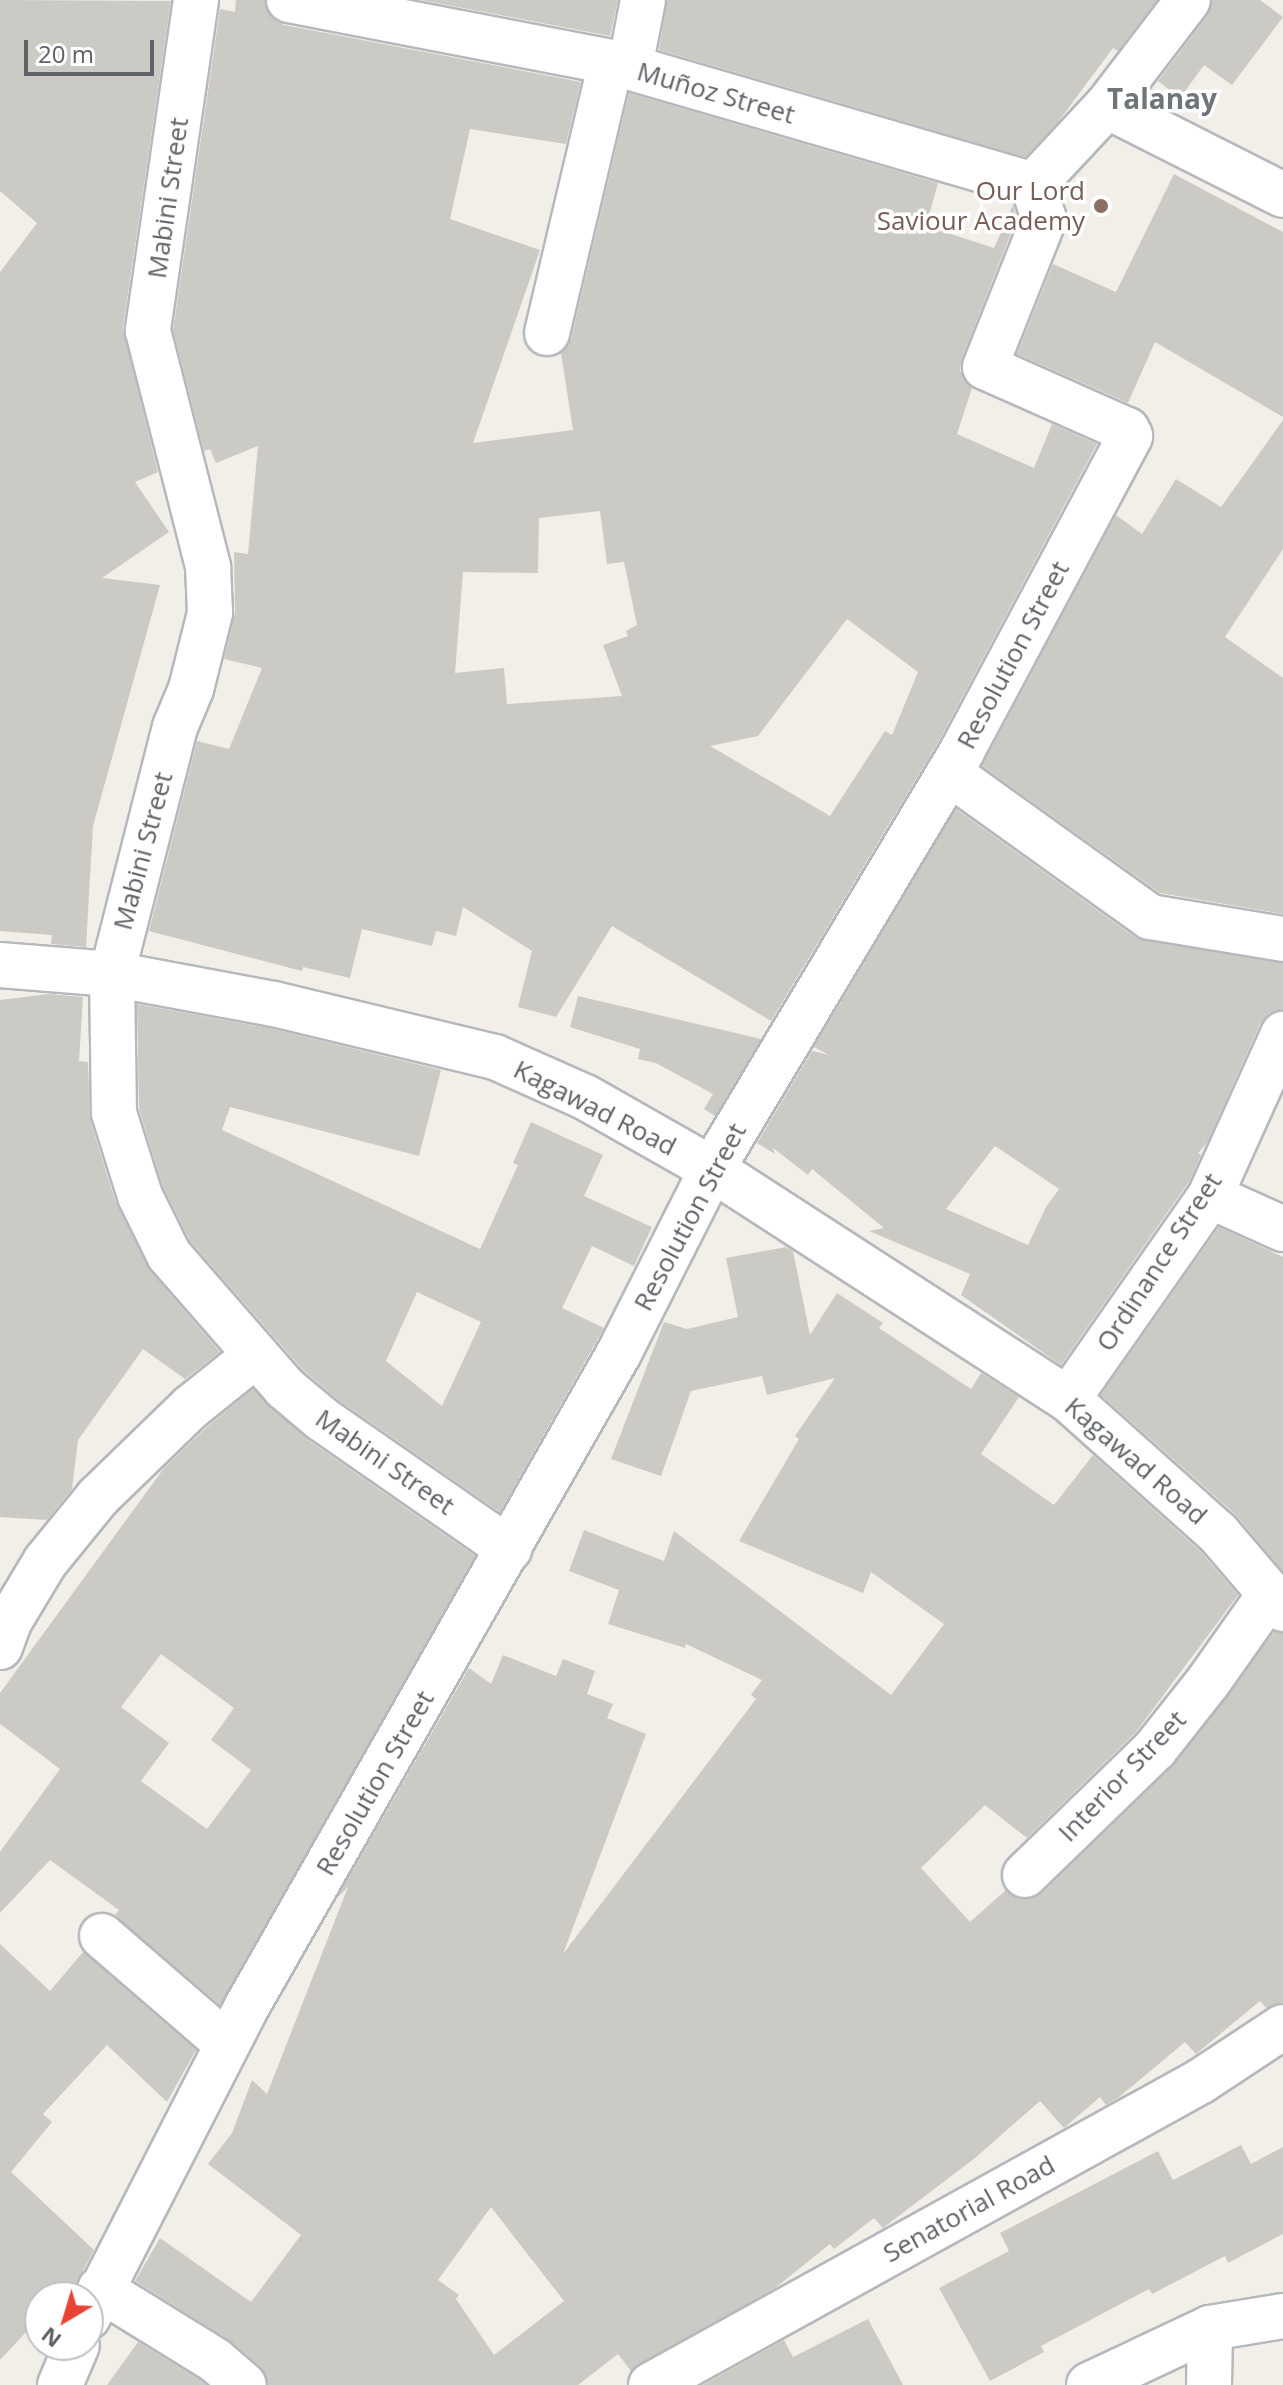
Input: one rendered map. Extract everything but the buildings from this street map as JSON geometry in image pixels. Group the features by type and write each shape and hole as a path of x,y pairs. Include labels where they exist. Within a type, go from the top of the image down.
{"street":[{"name":"Mabini Street","path":"196,0 148,331 208,567 210,613 191,689 175,727 112,974 114,1113 140,1196 169,1255 285,1388 322,1419 509,1549"},
{"name":"Muñoz Street","path":"289,0 621,65 1033,185"},
{"path":"547,333 621,65 643,0"},
{"path":"1033,185 1107,106 1188,0"},
{"path":"1107,106 1283,195"},
{"name":"Resolution Street","path":"104,2283 226,2043 619,1353 712,1169 949,773 1130,436 1127,430 985,367 1044,219 1033,185"},
{"path":"949,773 1150,917 1283,939"},
{"name":"Kagawad Road","path":"0,965 112,974 274,1004 495,1057 585,1097 712,1169 1068,1399 1218,1533 1277,1602"},
{"name":"Ordinance Street","path":"1068,1399 1210,1196 1283,1034"},
{"path":"1210,1196 1283,1229"},
{"path":"0,1647 9,1622 45,1562 98,1497 191,1407 256,1355"},
{"name":"Interior Street","path":"1025,1875 1155,1749 1277,1602"},
{"path":"102,1936 226,2043"},
{"name":"Senatorial Road","path":"651,2385 1201,2081 1283,2027"},
{"path":"104,2308 215,2360 244,2385"},
{"path":"1089,2385 1210,2328 1283,2316"},
{"path":"1209,2385 1210,2328"},
{"path":"60,2385 70,2361"}],"place":[{"name":"Our Lord Saviour Academy","path":"1101,206"}],"district":[{"name":"Talanay","path":"1162,98"}]}
